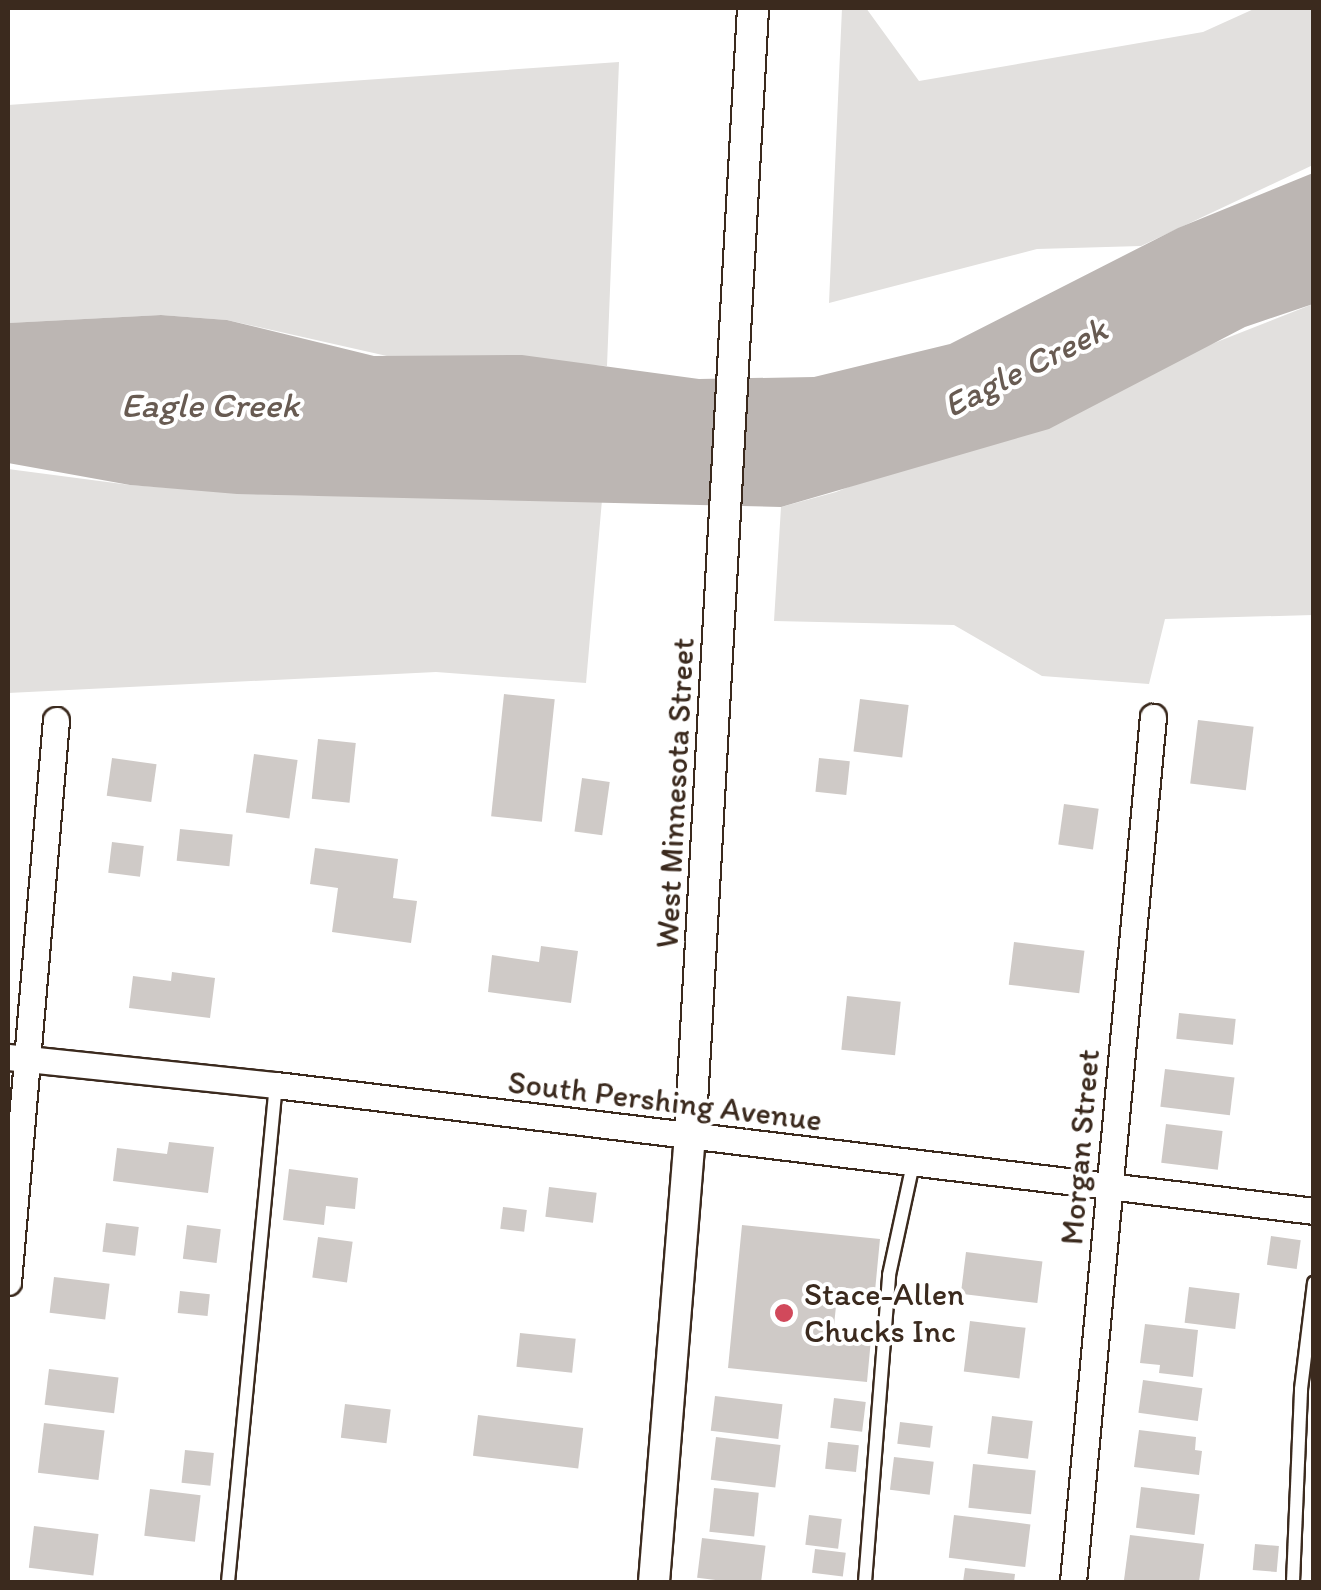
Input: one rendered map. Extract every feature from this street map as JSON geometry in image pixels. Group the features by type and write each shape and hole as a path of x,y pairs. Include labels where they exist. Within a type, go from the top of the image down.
{"street":[{"name":"West Minnesota Street","path":"654,1582 690,1139 754,8"},
{"name":"Morgan Street","path":"1073,1582 1153,718"},
{"path":"8,1282 17,1059 56,720"},
{"name":"South Pershing Avenue","path":"17,1059 276,1085 690,1139 1314,1211"}],"lane":[{"path":"228,1582 276,1085"},
{"path":"865,1582 889,1275 914,1164"},
{"path":"1292,1582 1301,1389 1314,1283"}],"shaded area":[{"path":"842,8 866,8 919,81 1203,32 1256,8 1313,8 1313,165 1141,246 1037,249 829,303"},
{"path":"619,62 607,366 387,356 227,320 161,315 8,323 8,105"},
{"path":"1313,304 1313,615 1165,619 1149,684 1042,676 954,625 774,621 781,507 836,492"},
{"path":"8,469 130,485 272,495 602,500 586,683 436,672 8,693"}],"water":[{"name":"Eagle Creek","path":"1313,173 1313,304 1245,327 1049,429 781,507 237,494 130,485 8,463 8,323 161,315 227,320 374,356 522,355 699,379 814,377 950,344 1178,228"}],"building":[{"path":"504,694 555,699 542,822 491,816"},
{"path":"860,699 909,705 902,758 854,752"},
{"path":"1198,720 1254,727 1246,790 1190,784"},
{"path":"318,739 356,743 350,803 312,799"},
{"path":"254,754 298,760 289,819 246,812"},
{"path":"112,758 157,764 151,802 107,796"},
{"path":"819,758 850,761 846,795 815,792"},
{"path":"582,778 610,782 602,835 574,831"},
{"path":"1064,804 1099,809 1093,849 1058,845"},
{"path":"180,829 233,835 229,866 177,861"},
{"path":"112,842 144,846 140,877 108,873"},
{"path":"315,848 398,859 393,898 417,901 411,943 332,932 338,888 310,884"},
{"path":"1014,942 1084,951 1079,993 1009,985"},
{"path":"541,946 578,951 571,1003 488,992 492,955 539,962"},
{"path":"172,972 215,978 210,1018 129,1008 133,976 171,981"},
{"path":"847,996 901,1002 895,1055 841,1050"},
{"path":"1179,1013 1236,1019 1233,1045 1176,1039"},
{"path":"1165,1069 1234,1078 1230,1115 1160,1107"},
{"path":"1166,1124 1223,1131 1218,1170 1161,1163"},
{"path":"169,1142 214,1147 208,1193 113,1181 117,1148 167,1154"},
{"path":"289,1169 358,1178 355,1209 326,1206 324,1225 283,1220"},
{"path":"549,1187 597,1193 593,1223 545,1217"},
{"path":"503,1207 527,1210 524,1232 500,1229"},
{"path":"106,1223 139,1227 135,1256 102,1252"},
{"path":"187,1225 221,1229 217,1263 183,1259"},
{"name":"Stace-Allen Chucks Inc","path":"742,1225 880,1239 875,1291 838,1287 833,1335 871,1339 867,1382 728,1368"},
{"path":"1271,1236 1301,1240 1297,1269 1267,1265"},
{"path":"318,1237 353,1242 347,1282 312,1278"},
{"path":"966,1252 1042,1261 1037,1303 961,1294"},
{"path":"54,1277 110,1284 105,1320 50,1313"},
{"path":"1189,1287 1240,1293 1235,1329 1185,1323"},
{"path":"180,1291 210,1294 208,1316 178,1313"},
{"path":"970,1321 1026,1328 1019,1378 964,1372"},
{"path":"1145,1324 1198,1330 1193,1377 1159,1373 1160,1365 1140,1363"},
{"path":"520,1333 576,1339 572,1373 516,1367"},
{"path":"49,1369 118,1378 114,1413 45,1405"},
{"path":"1143,1380 1202,1388 1198,1421 1138,1413"},
{"path":"715,1396 782,1404 778,1439 711,1431"},
{"path":"834,1398 866,1402 862,1432 830,1428"},
{"path":"345,1404 391,1410 387,1443 341,1438"},
{"path":"478,1415 583,1428 578,1469 473,1456"},
{"path":"992,1416 1033,1421 1028,1459 987,1454"},
{"path":"900,1422 933,1426 930,1448 897,1444"},
{"path":"44,1423 105,1430 98,1480 38,1473"},
{"path":"1139,1430 1196,1437 1195,1450 1202,1451 1199,1475 1134,1467"},
{"path":"716,1437 781,1445 775,1488 711,1480"},
{"path":"828,1442 859,1445 856,1472 825,1469"},
{"path":"185,1450 214,1453 210,1486 182,1483"},
{"path":"894,1457 934,1462 930,1495 890,1490"},
{"path":"973,1464 1036,1471 1031,1514 968,1508"},
{"path":"1141,1487 1200,1494 1195,1535 1136,1528"},
{"path":"714,1488 759,1493 754,1536 709,1532"},
{"path":"150,1489 201,1495 195,1542 144,1536"},
{"path":"809,1515 842,1519 838,1549 805,1545"},
{"path":"954,1515 1030,1524 1025,1567 949,1558"},
{"path":"34,1526 99,1534 93,1576 29,1568"},
{"path":"1130,1535 1204,1544 1199,1582 1124,1580"},
{"path":"702,1538 766,1546 761,1582 697,1578"},
{"path":"1255,1544 1279,1546 1277,1572 1253,1570"},
{"path":"815,1549 846,1553 843,1577 812,1573"},
{"path":"965,1568 1015,1574 1014,1582 963,1582"}],"place":[{"name":"Stace-Allen Chucks Inc","path":"784,1313"}]}
